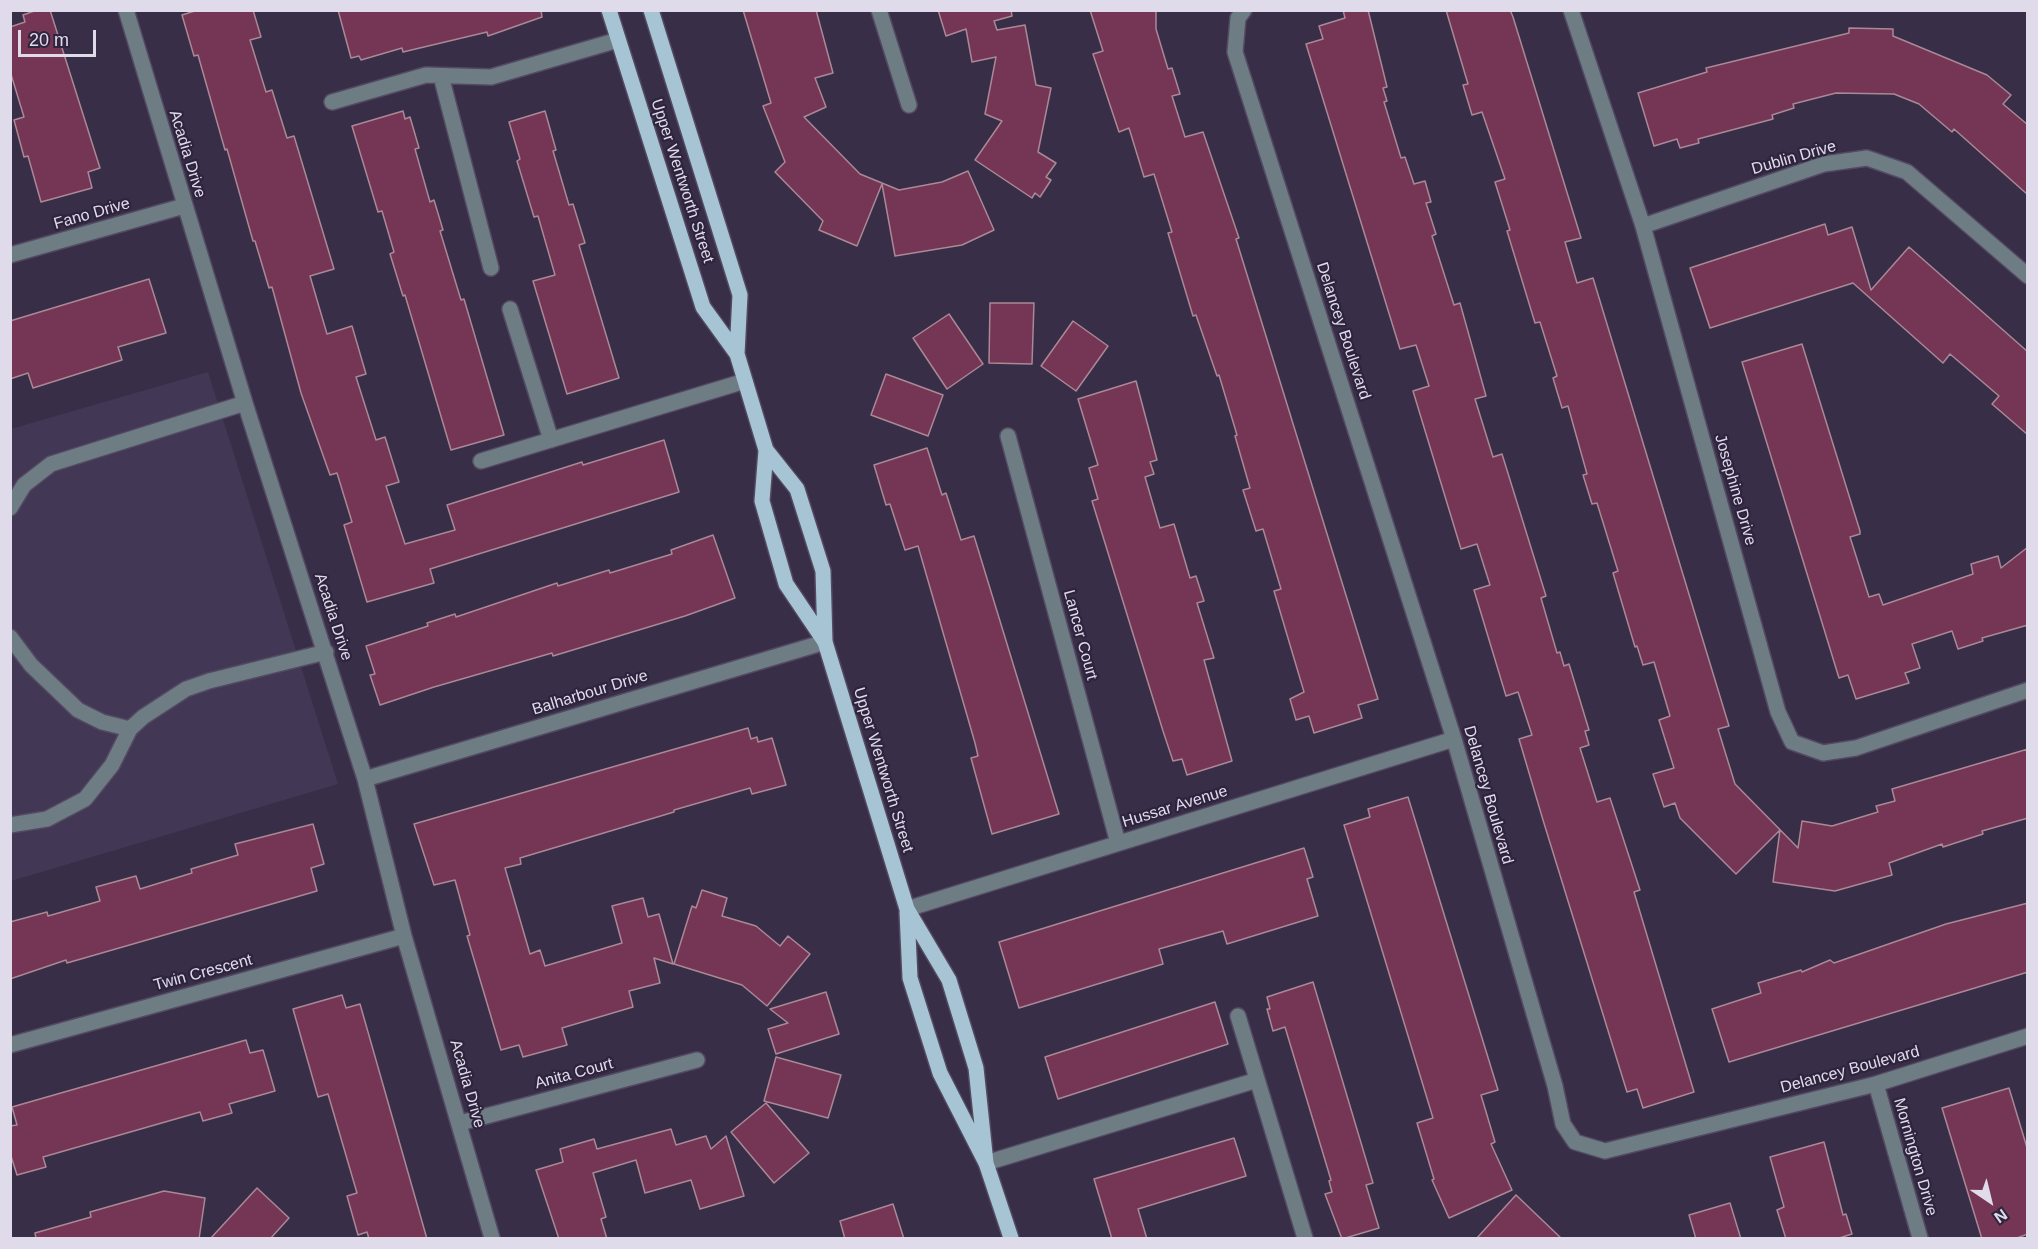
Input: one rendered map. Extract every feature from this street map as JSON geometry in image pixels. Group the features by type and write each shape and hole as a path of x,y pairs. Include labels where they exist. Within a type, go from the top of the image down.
{"main road":[{"name":"Upper Wentworth Street","path":"609,10 703,307 737,354 766,450 762,501 786,584 825,642"},
{"name":"Upper Wentworth Street","path":"651,10 740,295 737,354"},
{"name":"Upper Wentworth Street","path":"766,450 797,489 824,571 825,642 907,909 949,980 976,1068 986,1163"},
{"name":"Upper Wentworth Street","path":"907,909 910,978 940,1073 986,1163 1011,1239"}],"street":[{"name":"Acadia Drive","path":"126,10 184,207 365,778 404,936 492,1239"},
{"path":"879,10 909,105"},
{"name":"Delancey Boulevard","path":"1244,10 1238,18 1235,52 1454,739 1555,1086 1563,1124 1575,1142 1605,1151 1876,1084 2028,1036"},
{"name":"Josephine Drive","path":"1572,10 1643,226 1778,712 1792,742 1823,753 1856,748 2028,690"},
{"path":"332,102 426,75 491,78 618,40"},
{"path":"441,76 491,268"},
{"name":"Dublin Drive","path":"1643,226 1824,164 1867,158 1907,172 2028,276"},
{"name":"Fano Drive","path":"10,255 184,207"},
{"path":"510,309 550,440"},
{"path":"481,461 745,381"},
{"path":"10,508 24,485 51,464 245,403"},
{"name":"Lancer Court","path":"1008,436 1119,843"},
{"path":"10,637 31,664 78,710 102,722 130,729"},
{"name":"Balharbour Drive","path":"365,778 825,642"},
{"path":"10,825 47,819 85,799 112,765 130,729 162,703 186,689 209,681 326,652"},
{"name":"Hussar Avenue","path":"907,909 1454,739"},
{"name":"Twin Crescent","path":"10,1045 404,936"},
{"path":"1238,1017 1305,1239"},
{"name":"Anita Court","path":"460,1123 697,1060"},
{"path":"986,1163 1257,1080"},
{"name":"Mornington Drive","path":"1876,1084 1920,1239"}],"shaded area":[{"path":"208,372 338,784 11,881 11,429"}],"building":[{"path":"37,10 50,10 100,168 88,172 92,188 41,202 28,156 24,157 14,120 24,117 10,71 10,27 25,22 23,15"},
{"path":"198,10 253,10 261,37 250,40 266,92 272,90 287,138 294,136 334,269 310,276 327,334 352,326 366,374 356,377 376,440 385,437 399,482 386,486 405,544 455,530 447,505 582,462 583,465 664,440 679,492 430,569 434,583 367,602 344,525 352,522 337,473 330,475 301,393 272,287 269,288 255,241 253,241 198,55 194,56 182,15"},
{"path":"338,10 541,10 542,17 488,36 487,32 403,52 402,48 361,60 359,56 351,58"},
{"path":"743,10 816,10 833,73 815,78 826,107 804,117 860,174 899,190 942,182 968,171 994,230 962,245 895,256 882,184 857,246 819,230 823,221 775,172 785,162 763,106 771,103"},
{"path":"938,10 1011,10 1012,16 994,21 997,30 1025,25 1036,85 1051,88 1038,152 1056,163 1046,177 1051,180 1040,197 1035,193 1032,198 975,160 1002,121 985,114 996,57 972,62 966,29 946,36"},
{"path":"1090,10 1156,10 1156,29 1168,69 1172,68 1180,94 1172,96 1185,137 1203,132 1239,238 1236,239 1378,699 1358,705 1362,718 1314,733 1309,716 1296,720 1290,699 1304,692 1274,591 1281,589 1263,529 1256,531 1243,490 1250,488 1235,436 1237,435 1219,375 1217,376 1196,315 1193,316 1168,233 1172,232 1154,174 1144,177 1129,128 1119,132 1093,54 1103,51"},
{"path":"1343,10 1368,10 1387,87 1383,88 1387,101 1384,102 1401,158 1405,157 1414,184 1425,181 1431,202 1426,203 1436,234 1432,236 1454,305 1460,303 1486,396 1475,399 1493,457 1502,454 1546,596 1541,598 1557,653 1560,652 1564,666 1569,664 1589,730 1585,731 1589,745 1580,748 1597,802 1610,798 1640,890 1634,892 1694,1092 1643,1108 1637,1089 1627,1092 1519,739 1532,735 1518,692 1506,696 1474,590 1490,585 1477,544 1461,549 1413,391 1429,386 1416,345 1400,349 1306,44 1323,39 1319,26 1345,18"},
{"path":"1446,10 1510,10 1513,17 1581,238 1565,242 1577,283 1593,278 1729,726 1718,729 1735,784 1798,848 1802,821 1832,826 1878,812 1876,806 1895,801 1892,789 2028,749 2028,818 1982,831 1983,834 1943,847 1942,844 1889,863 1892,875 1835,891 1773,882 1780,830 1736,874 1680,818 1675,803 1664,807 1653,774 1674,768 1659,720 1670,716 1654,662 1643,665 1637,646 1635,647 1613,573 1618,571 1597,503 1592,504 1583,475 1587,474 1568,406 1562,408 1553,378 1557,376 1540,322 1535,323 1507,231 1510,230 1495,182 1505,179 1482,112 1472,115 1463,85 1468,84"},
{"path":"1849,28 1893,29 1893,36 1987,75 2011,95 2003,104 2028,125 2028,195 1954,129 1952,132 1919,104 1894,94 1836,93 1793,104 1794,108 1772,115 1773,119 1698,139 1699,143 1680,148 1677,139 1654,146 1638,93 1707,72 1706,68 1849,33"},
{"path":"403,111 405,119 410,117 419,148 415,149 430,202 434,200 443,230 440,231 461,300 464,299 504,435 451,450 405,295 403,296 390,254 394,252 382,211 378,212 352,126"},
{"path":"545,111 556,150 553,151 569,205 573,204 585,243 579,245 619,378 567,394 533,281 555,275 538,216 534,217 517,161 520,159 509,122"},
{"path":"1825,224 1828,235 1852,227 1871,290 1909,247 2028,352 2028,435 1992,404 1999,396 1950,354 1943,363 1853,283 1710,328 1690,268"},
{"path":"149,279 166,333 118,347 122,360 33,388 28,373 10,379 10,321"},
{"path":"990,303 1034,303 1032,364 989,363"},
{"path":"949,314 983,364 947,389 913,338"},
{"path":"1073,321 1108,346 1076,391 1041,366"},
{"path":"1802,344 1860,531 1860,534 1850,537 1869,597 1879,594 1883,605 1973,574 1971,564 1998,556 2001,568 2028,547 2028,625 1982,638 1983,641 1958,649 1952,631 1912,644 1920,668 1905,673 1909,683 1856,699 1848,675 1839,678 1742,362"},
{"path":"886,374 943,395 928,436 871,415"},
{"path":"1136,381 1157,460 1150,462 1154,474 1145,477 1160,528 1174,524 1190,578 1196,576 1204,601 1197,603 1214,658 1204,660 1232,761 1187,775 1182,759 1173,761 1092,501 1098,499 1089,468 1098,465 1078,399"},
{"path":"927,448 942,495 946,493 961,540 974,536 1059,814 992,834 971,758 978,756 975,743 918,546 905,550 890,504 886,505 874,465"},
{"path":"713,535 735,598 685,616 553,656 552,653 380,705 370,675 375,674 366,646 428,626 427,623 455,614 456,617 557,583 558,586 609,570 610,573 672,554 671,550"},
{"path":"748,728 751,739 757,737 758,742 772,738 786,785 752,794 750,788 674,810 674,812 520,858 521,864 505,868 530,954 540,950 545,966 622,943 612,906 643,898 648,917 659,914 673,964 654,958 660,983 629,991 633,1007 562,1028 567,1045 523,1057 519,1045 501,1050 467,936 470,935 455,880 434,885 414,824"},
{"path":"1408,797 1498,1090 1481,1095 1495,1142 1491,1144 1512,1190 1449,1218 1432,1180 1434,1179 1417,1123 1433,1118 1344,825 1370,817 1368,809"},
{"path":"313,824 324,864 311,868 317,891 67,963 66,960 10,979 10,922 47,912 48,916 100,901 96,887 136,876 140,889 192,873 191,869 238,855 235,844"},
{"path":"1304,848 1313,877 1307,879 1318,916 1227,944 1223,931 1159,949 1163,964 1019,1008 999,942"},
{"path":"702,890 727,898 722,916 756,926 780,946 788,936 810,954 767,1006 742,985 674,964 692,906 696,908"},
{"path":"2028,903 2028,972 1729,1062 1712,1009 1761,993 1758,983 1801,970 1802,972 1830,960 1834,963 1946,924"},
{"path":"1313,982 1373,1183 1366,1185 1379,1228 1342,1239 1325,1194 1332,1192 1329,1181 1331,1180 1285,1027 1273,1031 1267,1009 1270,1009 1267,997"},
{"path":"826,992 839,1034 776,1054 768,1029 788,1023 770,1009"},
{"path":"342,995 346,1008 360,1004 427,1239 369,1239 367,1232 358,1235 347,1196 357,1193 328,1094 318,1097 293,1009"},
{"path":"1215,1002 1228,1044 1058,1099 1045,1057"},
{"path":"246,1040 250,1053 263,1050 275,1091 229,1104 232,1113 203,1121 200,1112 43,1157 46,1167 17,1175 10,1153 10,1126 17,1125 12,1107"},
{"path":"776,1057 841,1075 828,1118 764,1101"},
{"path":"2009,1088 2028,1151 2028,1234 2014,1239 1982,1239 1942,1108"},
{"path":"766,1103 809,1153 774,1183 731,1132"},
{"path":"671,1129 676,1145 706,1136 711,1149 726,1136 744,1196 700,1209 691,1180 645,1193 636,1160 593,1173 606,1217 601,1219 607,1239 559,1239 536,1170 563,1162 560,1149 594,1139 597,1149"},
{"path":"1234,1138 1246,1176 1138,1209 1147,1239 1112,1239 1094,1179"},
{"path":"1824,1142 1843,1215 1846,1214 1852,1234 1836,1239 1786,1239 1777,1210 1784,1207 1770,1157"},
{"path":"257,1188 289,1218 270,1239 210,1239"},
{"path":"164,1191 205,1198 199,1239 36,1239 35,1233 91,1217 90,1212"},
{"path":"1516,1195 1562,1239 1476,1239"},
{"path":"1730,1203 1741,1239 1696,1239 1689,1215"},
{"path":"893,1204 904,1239 845,1239 840,1221"}]}
